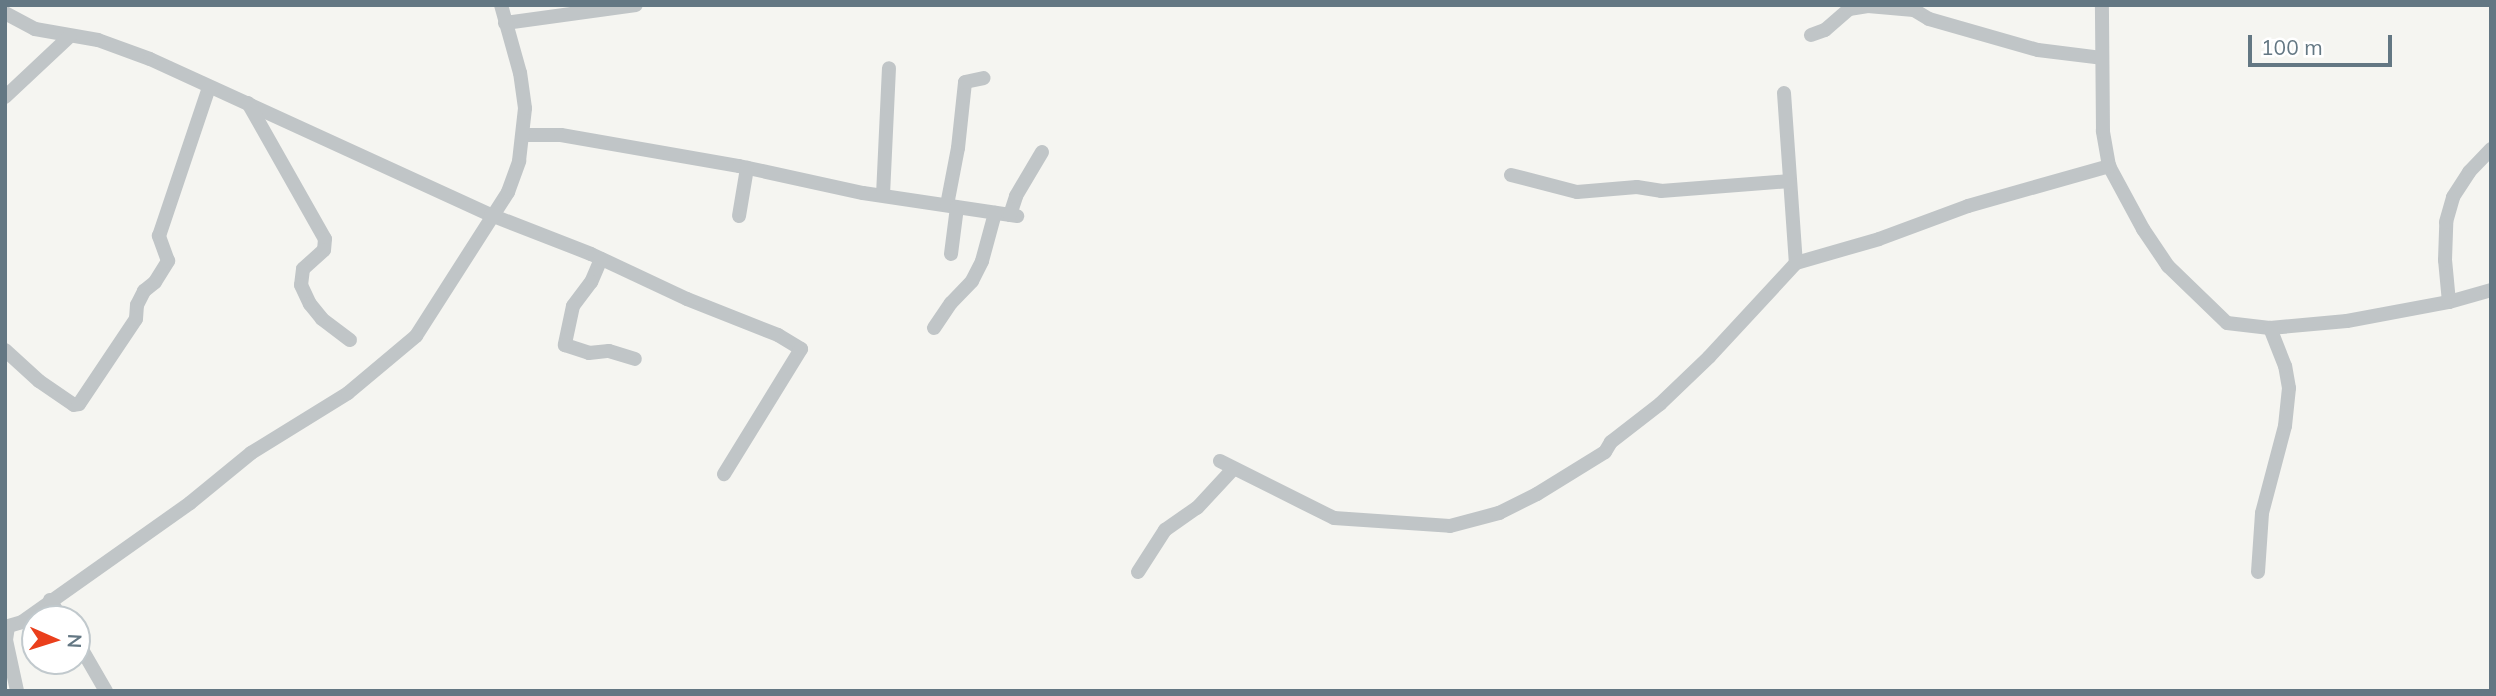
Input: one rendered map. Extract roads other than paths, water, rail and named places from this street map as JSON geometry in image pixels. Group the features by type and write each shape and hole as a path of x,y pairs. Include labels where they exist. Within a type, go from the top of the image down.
{"street":[{"path":"17,691 6,640 7,627 22,622 190,503 251,453 348,393 415,336 508,192 519,161 525,108 520,73 501,5"},
{"path":"505,23 636,5"},
{"path":"2102,5 2103,131 2109,166 2143,229 2168,266 2227,323 2270,328 2347,321 2449,302 2491,290"},
{"path":"1811,35 1825,30 1849,9 1868,6 1914,10 1929,19 2038,50 2102,58"},
{"path":"5,13 35,29 122,48 491,215 601,258 687,299 778,335 801,349 724,474"},
{"path":"5,97 70,36"},
{"path":"883,195 889,68"},
{"path":"951,254 952,206 965,82 984,78"},
{"path":"5,350 39,381 74,405 79,404 136,318 137,305 144,291 155,282 168,261 159,236 209,87"},
{"path":"1784,93 1796,263"},
{"path":"248,103 325,239 324,250 303,269 301,285 310,304 322,319 350,340"},
{"path":"524,135 561,135 747,168 806,183 1014,215 1016,196 1042,152"},
{"path":"2449,302 2445,260 2449,210 2453,197 2469,172 2491,149"},
{"path":"1220,461 1334,518 1450,526 1499,513 1552,487 1605,452 1611,442 1660,404 1695,371 1796,263 1880,239 1968,206 2109,166"},
{"path":"739,216 747,168"},
{"path":"1511,175 1577,192 1637,187 1661,191 1790,181"},
{"path":"934,328 951,303 972,281 982,261 995,213"},
{"path":"601,258 591,282 573,306 565,345 589,353 609,351 635,359"},
{"path":"2258,572 2262,513 2288,407 2285,366 2270,328"},
{"path":"1138,572 1164,530 1197,508 1234,468"},
{"path":"50,600 53,605"},
{"path":"91,665 106,691"}]}
